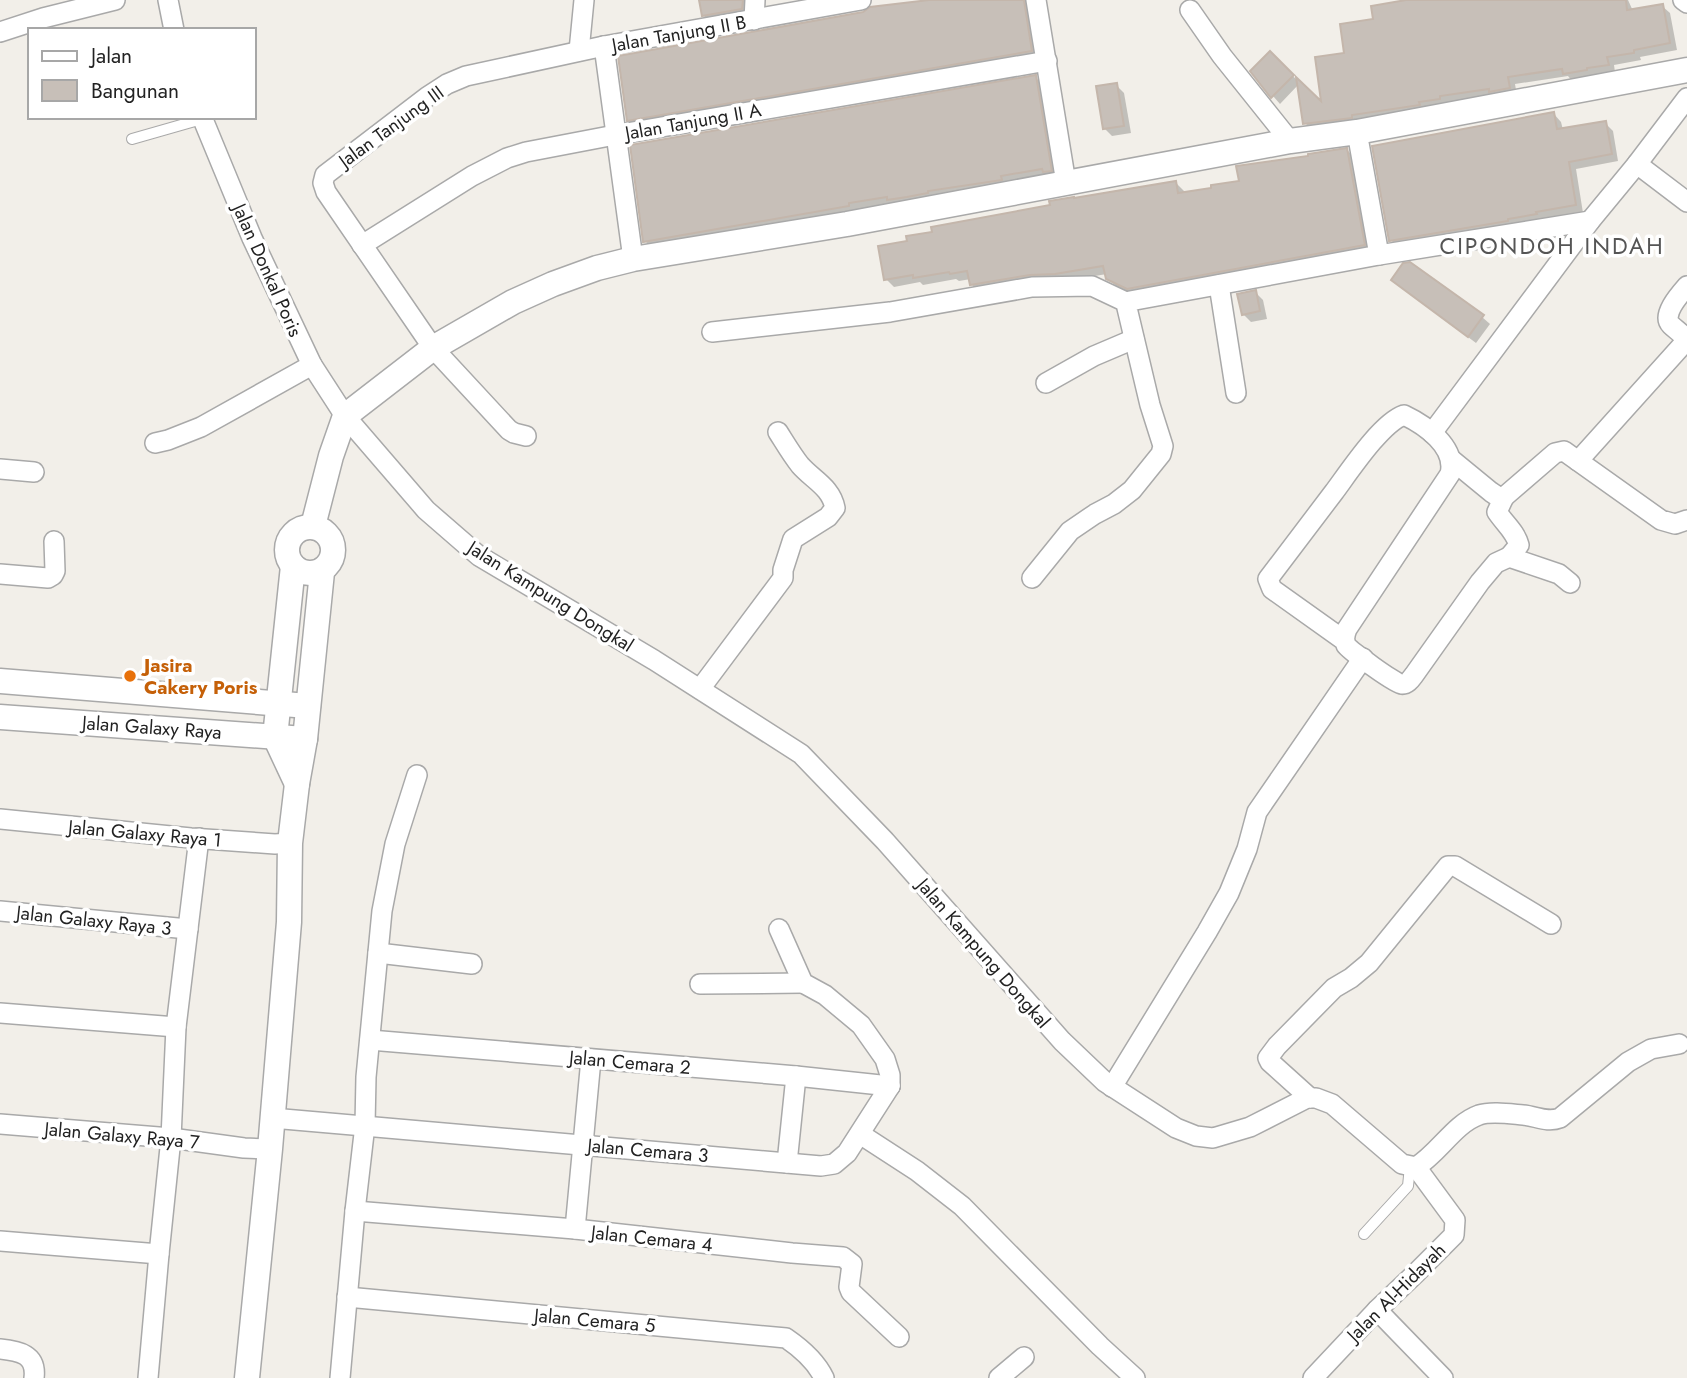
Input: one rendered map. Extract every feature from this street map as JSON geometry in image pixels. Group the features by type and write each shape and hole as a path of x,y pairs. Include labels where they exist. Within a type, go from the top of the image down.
{"street":[{"path":"0,32 115,0"},
{"path":"168,0 174,28"},
{"path":"579,51 584,0"},
{"name":"Jalan Tanjung II B","path":"579,51 755,10 859,0"},
{"path":"1036,0 1066,183"},
{"path":"1683,0 1687,4"},
{"path":"1190,10 1222,56 1290,141"},
{"path":"604,46 633,259"},
{"name":"Jalan Tanjung III","path":"526,436 509,430 433,348 326,192 323,178 328,171 400,116 447,84 466,76 579,51"},
{"name":"Jalan Tanjung II A","path":"362,245 472,176 507,158 545,147 1047,61"},
{"path":"313,526 331,456 345,416 433,348 513,302 597,268 633,259 834,226 1687,70"},
{"path":"1432,433 1590,221 1687,98"},
{"name":"Jalan Donkal Poris","path":"202,119 252,238 312,365 345,416"},
{"path":"1357,132 1380,255"},
{"path":"1637,164 1687,202"},
{"path":"1032,578 1070,531 1114,504 1132,489 1163,449 1127,308 1132,300 1380,255 1590,221"},
{"path":"1219,285 1236,393"},
{"path":"712,332 890,312 1032,287 1092,286 1128,303"},
{"path":"1578,461 1686,341 1685,336 1667,320 1668,313 1685,288"},
{"path":"1046,383 1094,356 1134,339"},
{"path":"155,443 201,427 312,365"},
{"path":"1345,641 1272,589 1268,579 1368,448 1399,416 1404,415 1432,433 1450,454 1450,474 1344,636 1347,646 1402,685 1408,682 1480,582 1496,563 1508,557 1519,545 1516,535 1497,512 1504,497 1555,453 1564,451 1661,520 1675,524 1687,520"},
{"name":"Jalan Kampung Dongkal","path":"345,416 426,510 479,556 654,660 801,754 885,841 1062,1041 1112,1087 1176,1128 1196,1136 1213,1138 1250,1127 1310,1098"},
{"path":"700,689 783,578 793,538 828,517 835,508 833,499 824,486 800,465 778,432"},
{"path":"1452,460 1491,492 1504,497"},
{"path":"0,469 34,472"},
{"path":"247,1378 289,922 290,843 305,739 322,572 330,564 334,552 332,540 324,531 313,526 301,527 291,535 287,547 289,559 293,566 308,573 322,572"},
{"path":"0,574 48,578 53,575 54,541"},
{"path":"1508,557 1559,575 1570,583"},
{"path":"293,566 275,737 297,784"},
{"path":"1112,1087 1229,893 1247,849 1257,812 1363,658"},
{"name":"Jalan Galaxy Raya","path":"0,681 308,706"},
{"name":"Jalan Galaxy Raya","path":"0,716 305,739"},
{"path":"340,1378 365,1125 366,1077 382,911 395,844 417,775"},
{"name":"Jalan Galaxy Raya 1","path":"0,819 199,838 290,843"},
{"path":"148,1378 171,1138 176,1027 199,838"},
{"path":"1551,924 1455,866 1448,866 1370,963 1334,988 1268,1058 1310,1098 1332,1104 1402,1164 1413,1167 1432,1155 1459,1128 1478,1115 1496,1112 1551,1121 1560,1118 1628,1062 1651,1049 1684,1042"},
{"name":"Jalan Galaxy Raya 3","path":"0,911 188,929"},
{"path":"779,929 803,983"},
{"path":"378,953 472,964"},
{"path":"700,984 803,983 825,995 861,1025 885,1059 890,1086"},
{"path":"0,1013 176,1027"},
{"name":"Jalan Cemara 2","path":"370,1040 890,1086"},
{"path":"575,1230 591,1059"},
{"path":"788,1163 796,1076"},
{"name":"Jalan Cemara 3","path":"272,1118 821,1166 834,1164 847,1153 890,1086"},
{"name":"Jalan Galaxy Raya 7","path":"0,1124 270,1149"},
{"path":"860,1134 917,1171 962,1206 1135,1378"},
{"name":"Jalan Al-Hidayah","path":"1313,1378 1454,1234 1455,1220 1413,1167"},
{"name":"Jalan Cemara 4","path":"355,1211 843,1257 852,1264 849,1287 851,1292 899,1337"},
{"path":"0,1241 159,1254"},
{"name":"Jalan Cemara 5","path":"347,1297 786,1338 809,1355 824,1378"},
{"path":"1377,1310 1443,1378"},
{"path":"0,1349 18,1351 29,1357 35,1371 34,1378"},
{"path":"999,1378 1024,1357"}],"lane":[{"path":"132,139 199,119"},
{"path":"1364,1234 1408,1186 1413,1167"}],"building":[{"path":"699,0 743,0 742,9 702,16"},
{"path":"929,0 1024,0 1032,51 627,121 618,56 863,12 870,7"},
{"path":"1406,0 1626,0 1627,10 1663,4 1670,43 1607,57 1609,65 1587,70 1563,74 1562,69 1508,77 1510,88 1440,96 1440,99 1419,102 1420,105 1303,124 1296,77 1321,101 1315,57 1344,53 1340,24 1373,19 1371,6"},
{"path":"1270,51 1294,75 1271,98 1250,71"},
{"path":"1036,75 1052,171 1043,172 1042,169 1001,176 1002,180 928,191 907,197 849,203 849,206 643,242 630,145"},
{"path":"1117,83 1124,126 1103,129 1096,86"},
{"path":"1554,112 1557,129 1606,121 1612,154 1569,162 1576,205 1536,212 1537,214 1508,221 1389,241 1372,146"},
{"path":"1347,148 1365,245 1127,289 1106,279 1103,266 970,285 967,271 884,280 878,246 907,241 906,236 932,232 931,227 1050,205 1049,201 1176,181 1178,193 1211,188 1211,185 1239,181 1236,166"},
{"path":"1410,262 1484,315 1468,337 1391,280 1403,263"},
{"path":"1256,290 1260,311 1242,315 1237,294"}],"place":[{"name":"Jasira Cakery Poris","path":"130,676"}],"district":[{"name":"CIPONDOH INDAH","path":"1552,246"}]}
